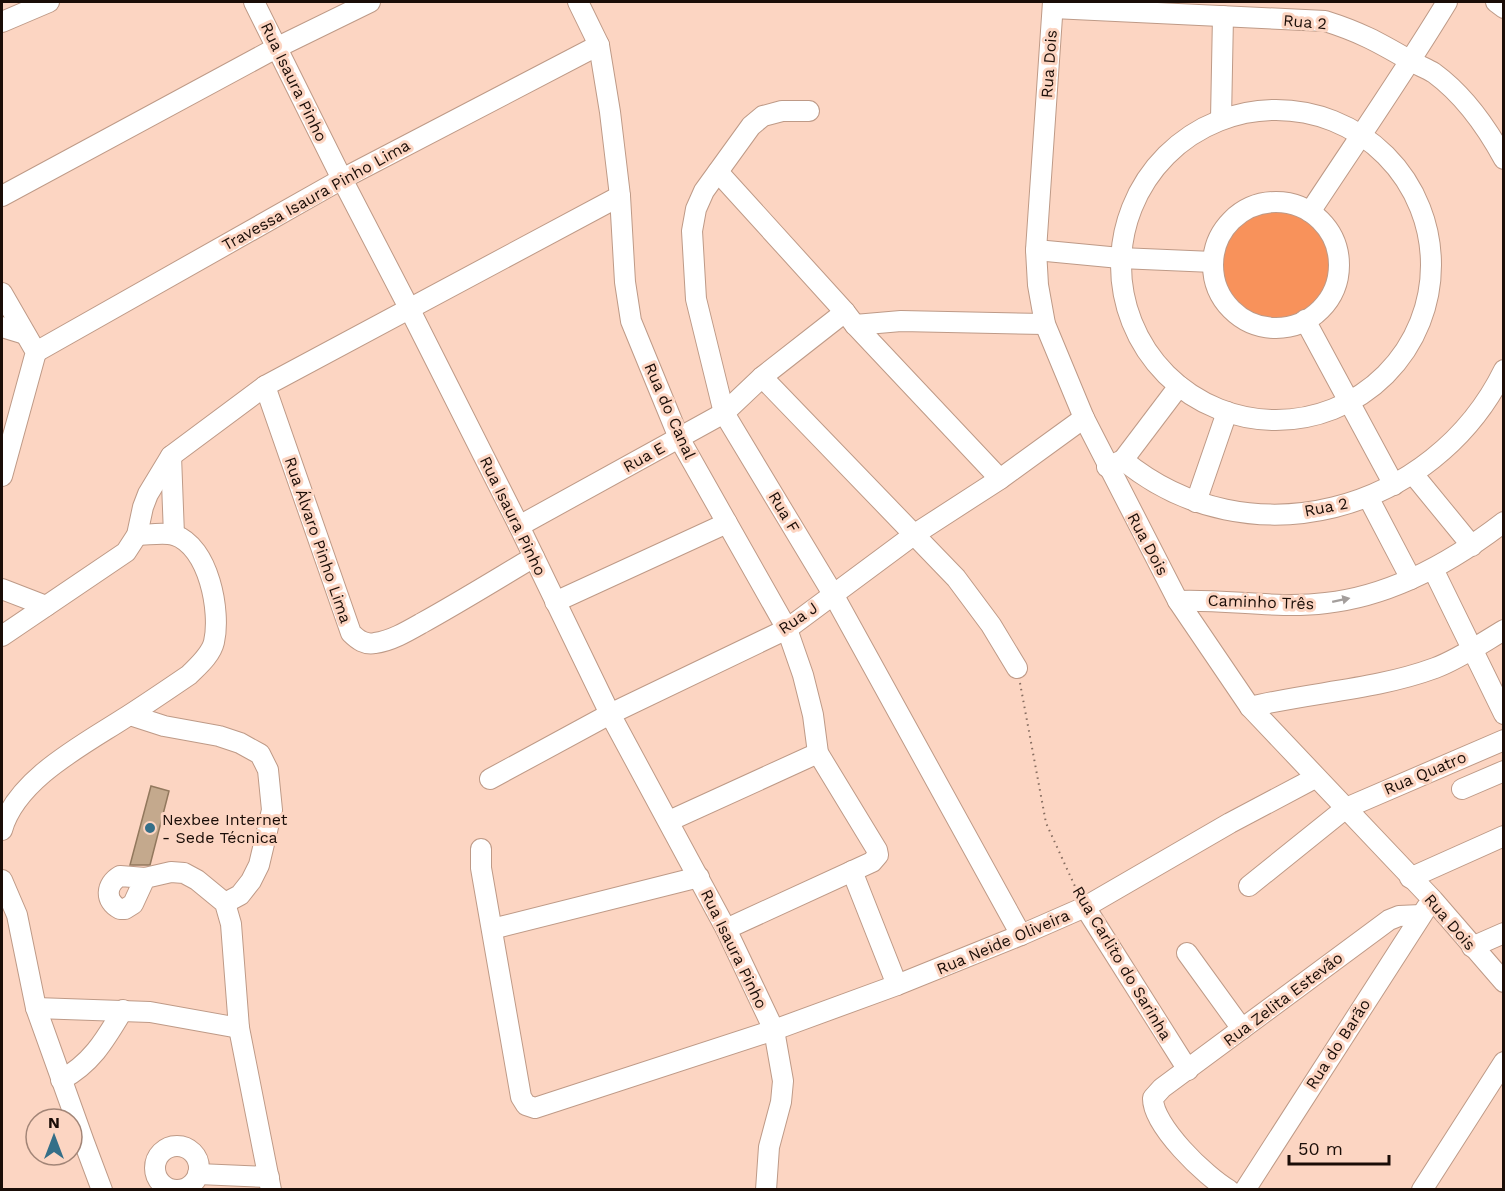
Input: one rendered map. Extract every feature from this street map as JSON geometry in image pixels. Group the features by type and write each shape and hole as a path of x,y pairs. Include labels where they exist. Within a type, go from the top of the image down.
{"street":[{"path":"2,22 49,2"},
{"name":"Rua Isaura Pinho","path":"254,2 519,526 610,714 726,929 774,1030 783,1081 781,1101 769,1147 766,1190"},
{"path":"2,196 276,48 370,2"},
{"name":"Rua do Canal","path":"578,2 599,45 620,196 625,282 631,321 679,438 787,629 803,675 813,715 818,753"},
{"path":"1310,212 1360,134 1411,62 1447,2"},
{"path":"1496,2 1503,8"},
{"name":"Rua 2","path":"1053,5 1325,21 1357,31 1433,73 1476,113 1503,159"},
{"name":"Rua Dois","path":"1053,5 1036,250 1038,285 1045,324 1084,418 1115,463 1178,601 1250,707 1410,878 1427,907 1472,947 1503,982"},
{"path":"1221,119 1222,16"},
{"name":"Travessa Isaura Pinho Lima","path":"36,352 342,179 599,45"},
{"path":"1293,110 1328,118 1360,134 1388,157 1400,171 1419,201 1429,236 1432,272 1430,289 1420,324 1403,355 1379,381 1350,401 1316,414 1281,420 1253,418 1227,412 1210,405 1179,386 1153,360 1134,329 1123,294 1120,258 1123,230 1132,205 1150,173 1175,147 1205,126 1221,119 1257,111 1293,110"},
{"name":"Rua F","path":"809,111 782,111 763,116 751,126 704,192 696,209 692,231 696,299 724,412 833,594 1021,935"},
{"path":"718,172 850,319 1000,478"},
{"path":"2,636 126,552 137,535 148,494 171,456 265,386 620,196"},
{"path":"1268,202 1283,202 1310,212 1321,221 1336,246 1339,267 1331,295 1323,306 1305,320 1285,326 1270,327 1243,318 1222,297 1216,284 1213,262 1218,240 1225,228 1247,209 1268,202"},
{"path":"1036,250 1120,258 1213,262"},
{"path":"2,293 36,352 2,476"},
{"path":"850,319 1045,324"},
{"name":"Rua E","path":"519,526 724,412 762,377 850,319"},
{"path":"1305,320 1394,485"},
{"path":"2,327 26,334"},
{"name":"Rua 2","path":"1115,463 1169,491 1196,502 1244,512 1284,514 1313,512 1341,506 1394,485 1442,452 1481,410 1503,370"},
{"path":"762,377 956,578 991,625 1017,668"},
{"name":"Rua Álvaro Pinho Lima","path":"265,386 351,633 359,641 368,644 377,643 402,634 534,557"},
{"path":"1115,463 1179,386"},
{"path":"1196,502 1227,412"},
{"name":"Rua J","path":"490,780 610,714 787,629 915,534 1000,478 1084,418"},
{"path":"171,456 174,535"},
{"path":"1413,474 1472,546"},
{"path":"1368,497 1411,579"},
{"name":"Caminho Três","path":"1178,601 1206,600 1282,605 1326,603 1365,596 1433,569 1472,546 1503,522"},
{"path":"555,602 727,523"},
{"path":"2,830 6,816 27,789 63,757 189,675 205,659 214,644 216,619 214,599 207,571 199,557 186,542 174,535 137,535"},
{"path":"1433,569 1503,714"},
{"path":"2,589 46,606"},
{"path":"1250,707 1289,698 1387,682 1436,668 1503,630"},
{"path":"130,715 164,726 240,742 260,754 268,770 272,810 259,865 251,881 240,895 225,903"},
{"name":"Rua Quatro","path":"1250,886 1346,808 1503,740"},
{"path":"669,821 818,753 877,850 877,858 726,929"},
{"path":"1462,789 1503,771"},
{"name":"Rua Neide Oliveira","path":"492,928 521,1097 526,1105 535,1108 774,1030 897,986 1021,935 1085,907 1230,823 1315,778"},
{"path":"1410,878 1503,836"},
{"path":"480,849 480,868 492,928 699,877"},
{"path":"852,871 897,986"},
{"path":"145,878 171,872 184,873 197,880 225,903 231,924 239,1028 270,1183 198,1174"},
{"path":"2,880 18,915 36,1008 102,1190"},
{"name":"Rua Carlito do Sarinha","path":"1085,907 1188,1070"},
{"name":"Rua Zelita Estevão","path":"1229,1190 1215,1182 1175,1140 1156,1114 1152,1105 1153,1098 1162,1088 1389,920 1427,907"},
{"name":"Rua do Barão","path":"1245,1190 1427,907"},
{"path":"1472,947 1503,933"},
{"path":"1187,953 1242,1029"},
{"path":"36,1008 158,1013 239,1028"},
{"path":"94,1009 108,1035"},
{"path":"61,1080 79,1070 90,1060 123,1011"},
{"path":"1428,1187 1503,1062"}],"path":[{"name":"Rua Carlito do Sarinha","path":"1017,668 1047,823 1085,907"}],"shaded area":[{"path":"1276,210 1297,215 1315,226 1326,244 1331,265 1326,286 1315,304 1297,315 1276,320 1255,315 1237,304 1226,286 1221,265 1226,244 1237,226 1255,215"}],"building":[{"name":"Nexbee Internet - Sede Técnica","path":"151,786 169,791 150,865 130,865"}],"place":[{"name":"Nexbee Internet - Sede Técnica","path":"150,828"}]}
